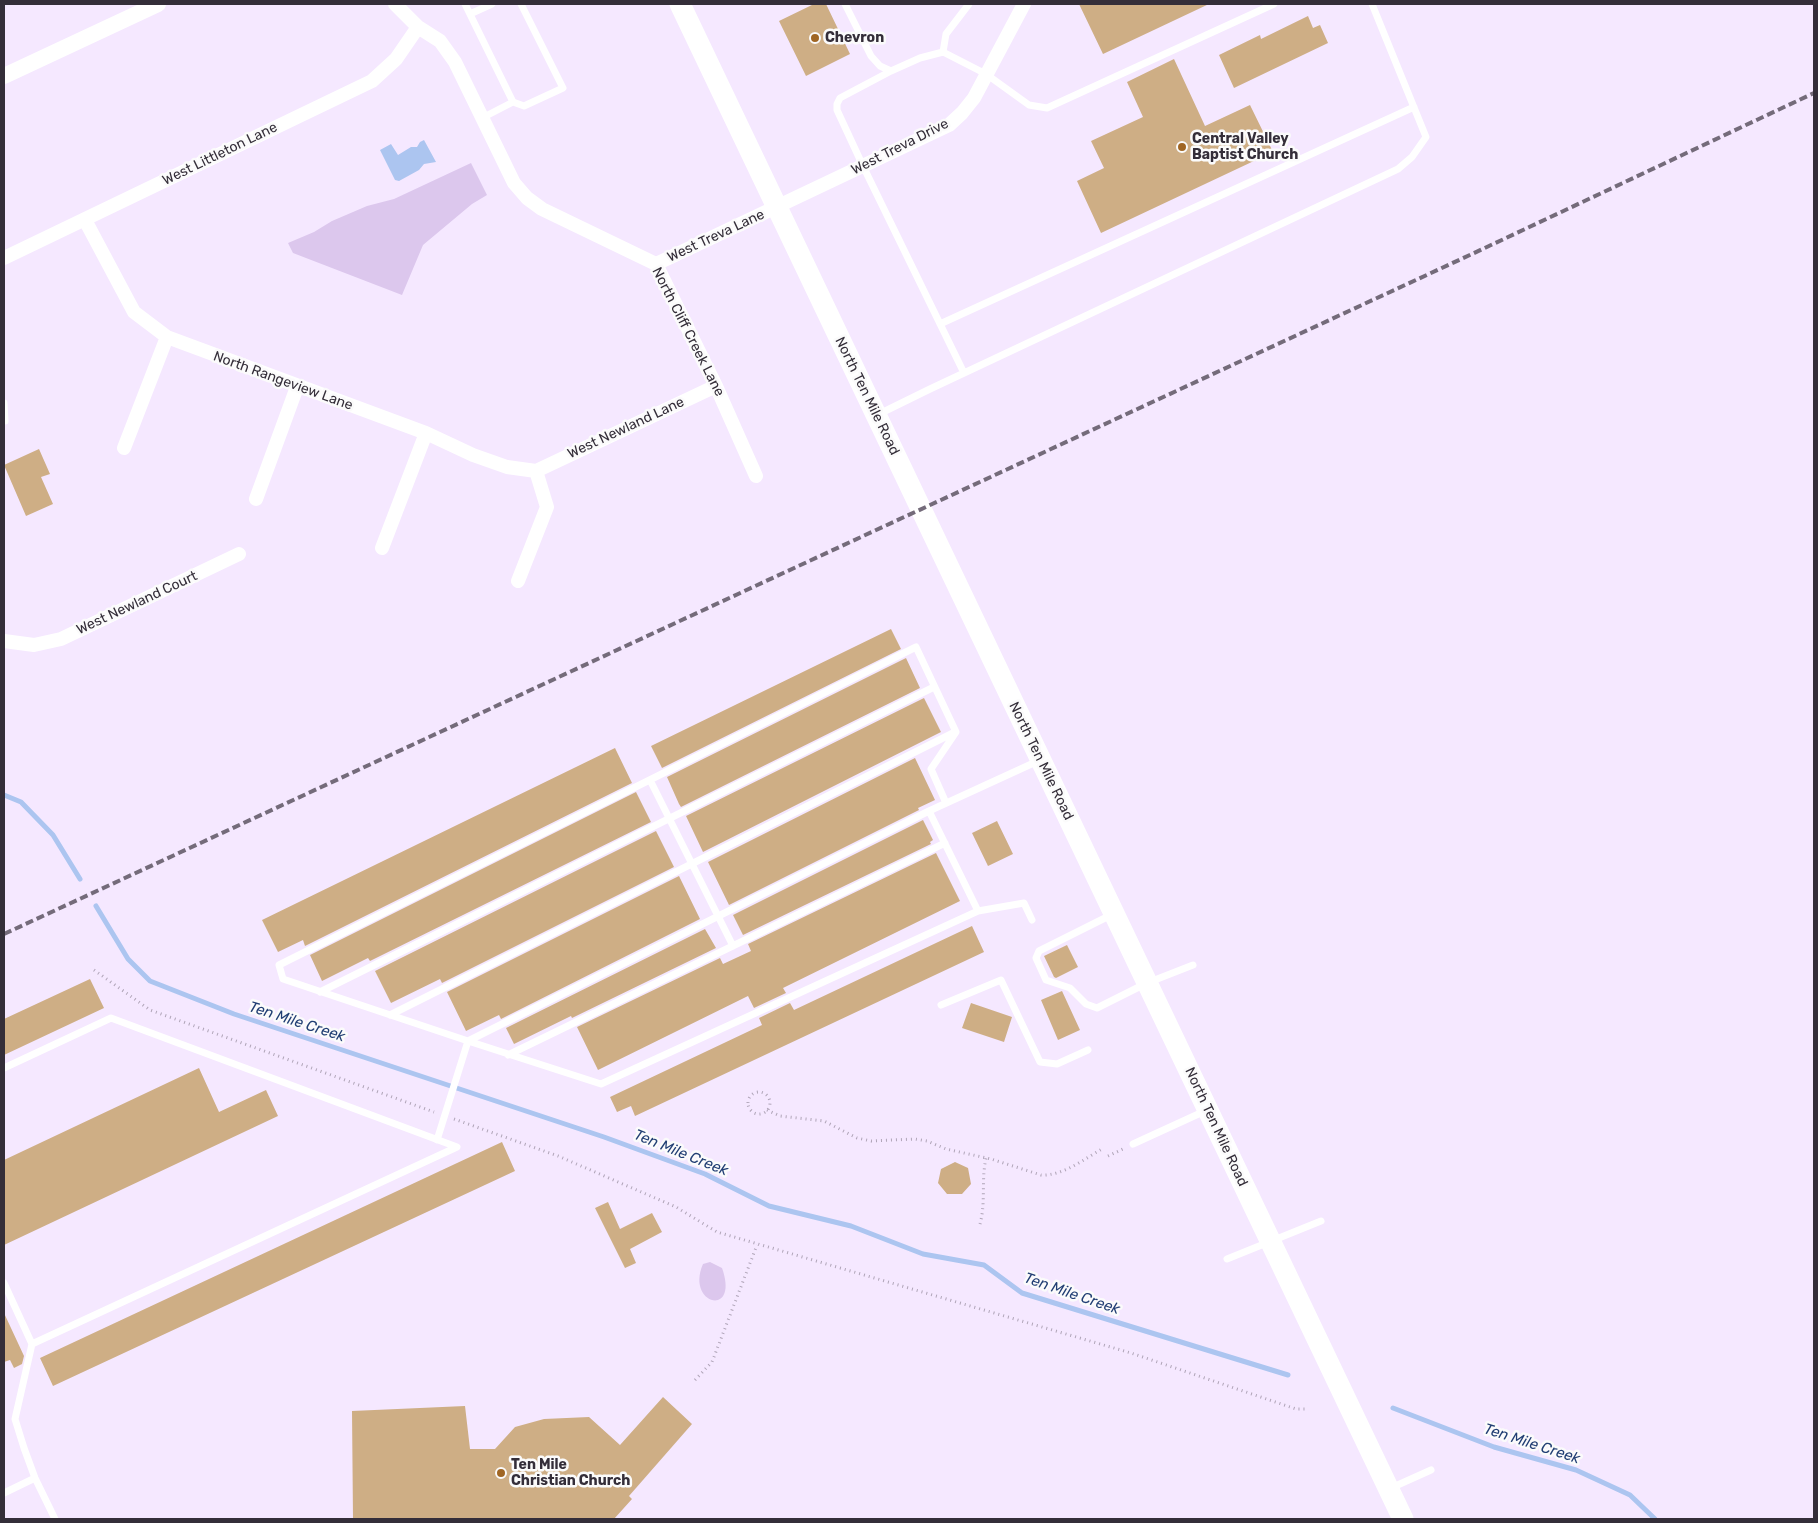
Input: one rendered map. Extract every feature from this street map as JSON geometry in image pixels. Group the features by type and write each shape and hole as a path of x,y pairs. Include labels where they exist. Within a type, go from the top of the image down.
{"main road":[{"name":"North Ten Mile Road","path":"681,4 1403,1519"}],"street":[{"path":"4,76 158,4"},
{"name":"North Cliff Creek Lane","path":"395,4 418,27 440,41 455,62 514,183 527,198 542,209 656,264 716,386 756,476"},
{"name":"West Treva Drive","path":"777,208 949,124 962,113 974,98 1024,4"},
{"name":"West Littleton Lane","path":"4,258 372,81 396,59 418,27"},
{"name":"West Treva Lane","path":"656,264 777,208"},
{"name":"North Rangeview Lane","path":"85,220 134,312 167,337 297,387 426,433 473,455 507,467 536,471"},
{"path":"124,448 167,337"},
{"name":"West Newland Lane","path":"536,471 716,386"},
{"path":"256,499 297,387"},
{"path":"382,548 426,433"},
{"path":"518,581 547,507 536,471"},
{"name":"West Newland Court","path":"4,641 34,645 61,639 238,554"}],"lane":[{"path":"466,4 513,102 524,106 563,88 521,4"},
{"path":"470,14 492,4"},
{"path":"845,4 871,56 880,66 891,71"},
{"path":"943,52 946,34 970,4"},
{"path":"964,373 863,166 838,110 837,104 840,98 920,58 943,52 986,74 1029,105 1047,108 1274,4"},
{"path":"876,416 1398,170 1412,157 1426,136 1372,4"},
{"path":"482,118 513,102"},
{"path":"940,324 1414,107"},
{"path":"4,403 5,421"},
{"path":"956,732 916,647 279,964 283,979 508,1055 601,1084 978,911 1024,903 1032,920"},
{"path":"320,992 934,687"},
{"path":"946,803 931,769 956,732"},
{"path":"390,1015 956,732"},
{"path":"437,1140 468,1041 929,811 1040,759"},
{"path":"650,780 733,946"},
{"path":"929,811 978,911"},
{"path":"508,1055 945,843"},
{"path":"1114,914 1039,951 1036,958 1046,980 1070,988 1086,1004 1097,1008 1147,982 1193,965"},
{"path":"941,1005 1001,980 1040,1062 1057,1064 1088,1050"},
{"path":"4,1068 111,1018 457,1147 32,1344"},
{"path":"1133,1144 1208,1110"},
{"path":"1227,1259 1320,1221"},
{"path":"4,1283 32,1344 15,1419 35,1478 55,1519"},
{"path":"1388,1489 1431,1470"},
{"path":"4,1493 35,1478"}],"path":[{"path":"94,970 150,1010 558,1156 676,1207 717,1232 1131,1353 1296,1409 1305,1409"},
{"path":"767,1110 770,1103 764,1094 757,1093 751,1096 748,1102 751,1111 758,1114 767,1110 780,1116 824,1121 857,1138 870,1141 916,1138 946,1149 986,1157 1028,1171 1049,1175 1059,1173 1104,1148"},
{"path":"1108,1156 1133,1144"},
{"path":"980,1224 984,1209 982,1188 986,1157"},
{"path":"695,1380 712,1362 757,1245"}],"shaded area":[{"path":"471,163 487,195 472,204 423,245 402,295 293,253 288,243 314,232 332,221 367,206 394,199"},
{"path":"710,1262 722,1268 726,1284 724,1294 719,1300 712,1300 701,1289 699,1278 703,1264"}],"water":[{"path":"424,140 436,162 424,164 419,170 399,181 395,180 380,150 391,144 398,155 411,147 417,147"}],"building":[{"name":"Chevron","path":"814,4 826,4 850,54 806,76 779,21"},
{"path":"1079,4 1209,4 1103,54"},
{"path":"1308,16 1313,28 1320,25 1328,43 1234,88 1219,55 1260,35 1261,39"},
{"name":"Central Valley Baptist Church","path":"1174,59 1205,126 1250,105 1273,152 1101,233 1077,181 1104,168 1091,141 1143,117 1127,82"},
{"path":"39,449 50,474 41,477 53,504 26,516 4,465"},
{"path":"891,629 901,649 662,768 651,746"},
{"path":"906,658 920,688 681,807 679,804 667,777"},
{"path":"924,698 941,732 703,852 686,816"},
{"path":"615,748 632,783 305,946 303,940 278,952 262,920"},
{"path":"915,758 935,800 918,808 919,810 729,905 708,862"},
{"path":"636,792 651,822 370,961 368,958 322,981 310,955"},
{"path":"923,820 933,840 930,842 931,844 743,935 733,915"},
{"path":"997,821 1013,854 988,866 972,833"},
{"path":"656,831 674,867 442,983 440,979 391,1003 375,971"},
{"path":"936,853 960,901 783,988 786,993 754,1008 748,996 598,1070 577,1027 720,958 723,964 751,951 748,944"},
{"path":"679,876 700,919 501,1019 499,1015 466,1031 447,992"},
{"path":"972,926 984,952 635,1116 631,1106 617,1112 610,1097 762,1025 759,1018 790,1003 794,1010"},
{"path":"705,929 716,948 514,1044 506,1028"},
{"path":"1067,945 1078,967 1056,978 1044,956"},
{"path":"90,979 104,1008 4,1055 4,1019"},
{"path":"1062,991 1080,1030 1058,1040 1041,1000"},
{"path":"971,1003 1012,1017 1004,1042 962,1028"},
{"path":"199,1068 219,1112 266,1090 278,1116 4,1245 4,1160"},
{"path":"502,1142 515,1171 53,1386 40,1358"},
{"path":"955,1162 968,1168 971,1184 962,1194 947,1194 938,1183 941,1169"},
{"path":"608,1202 620,1229 652,1213 662,1232 630,1249 636,1263 625,1268 595,1208"},
{"path":"4,1313 24,1356 22,1364 14,1368 10,1360 4,1362"},
{"name":"Ten Mile Christian Church","path":"663,1397 692,1424 629,1496 632,1499 614,1519 353,1519 352,1411 465,1406 470,1449 495,1449 515,1427 544,1419 589,1417 620,1445"}],"waterway":[{"name":"Ten Mile Creek","path":"4,795 21,802 53,835 80,879"},
{"name":"Ten Mile Creek","path":"96,906 128,959 150,981 234,1014 604,1137 705,1174 769,1206 851,1226 923,1254 984,1265 1022,1293 1288,1375"},
{"name":"Ten Mile Creek","path":"1393,1408 1494,1447 1576,1470 1630,1495 1655,1519"}],"railway":[{"path":"4,934 1472,254 1814,93"}],"place":[{"name":"Chevron","path":"815,38"},
{"name":"Central Valley Baptist Church","path":"1182,147"},
{"name":"Ten Mile Christian Church","path":"501,1473"}]}
